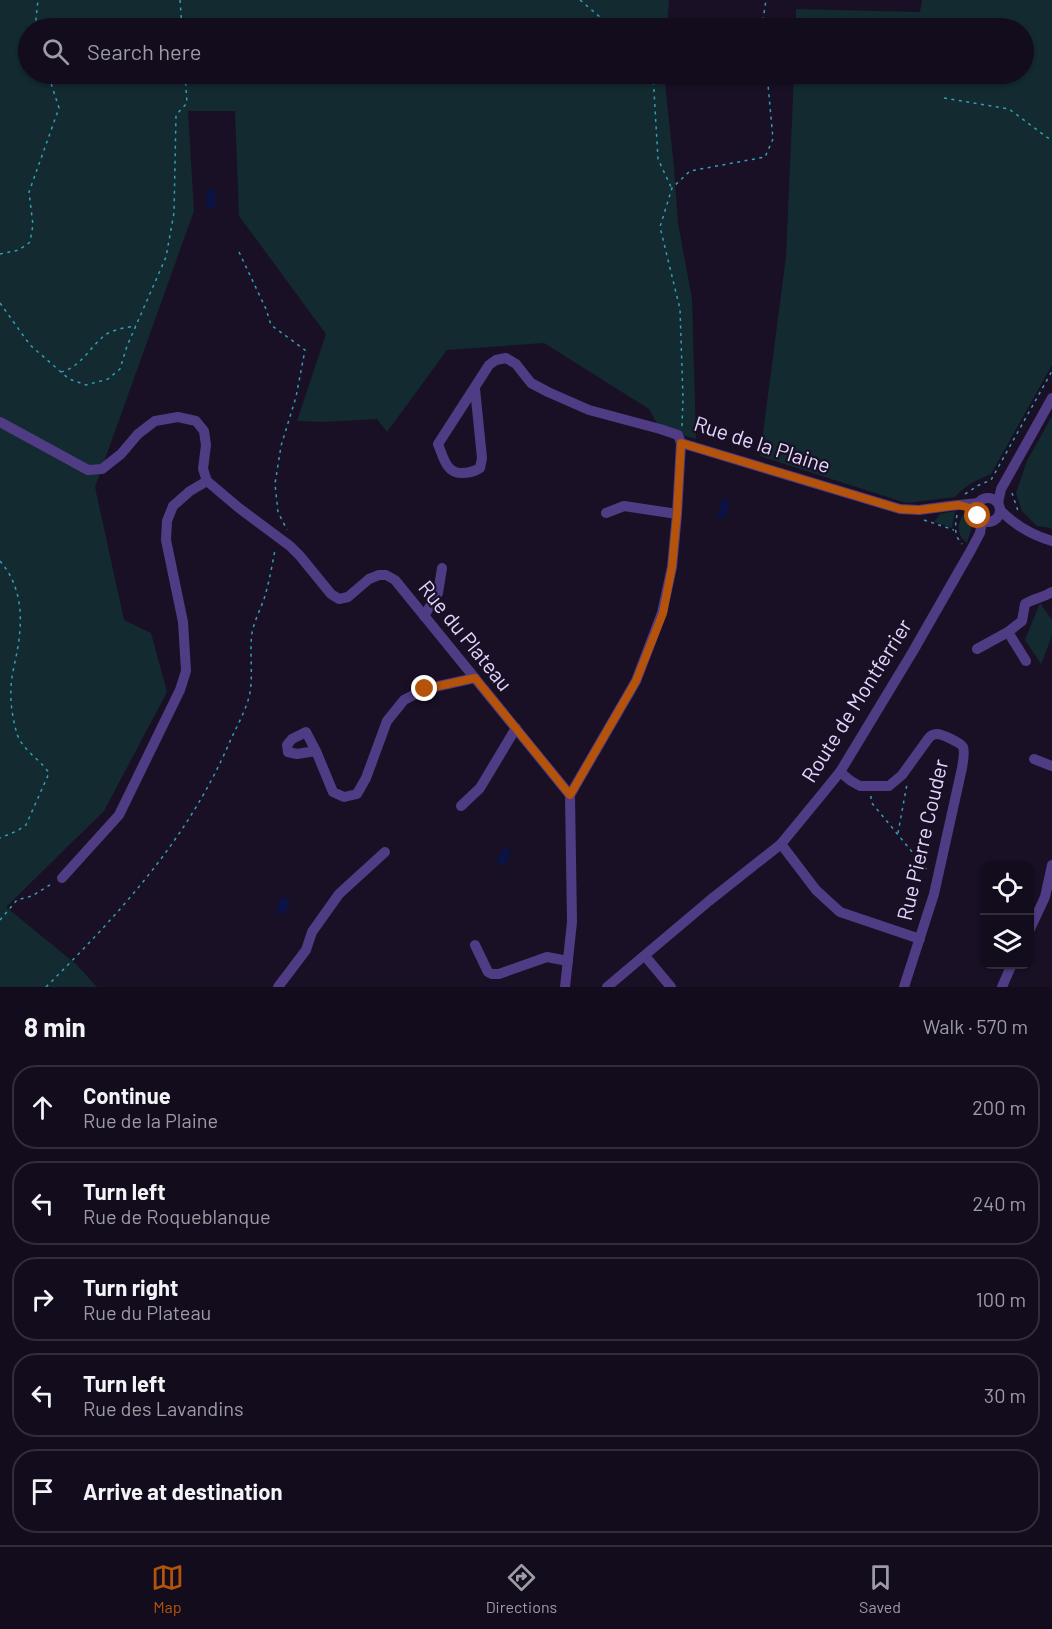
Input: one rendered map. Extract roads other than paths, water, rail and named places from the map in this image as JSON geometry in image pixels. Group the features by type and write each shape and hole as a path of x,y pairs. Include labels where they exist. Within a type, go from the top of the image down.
{"street":[{"name":"Rue de la Plaine","path":"475,389 489,365 496,360 506,358 516,364 531,383 548,392 589,410 678,435 681,443 900,509 978,506"},
{"path":"475,389 482,458 480,468 473,472 458,473 452,471 446,464 438,444 475,389"},
{"path":"993,512 1002,488 1052,398"},
{"path":"0,422 88,470 102,469 155,421 178,417 196,422 204,431 206,445 203,469 207,481 190,491 173,506 167,521 166,540 183,622 186,671 180,690 119,815 62,878"},
{"path":"565,987 572,922 570,795 636,681 663,613 672,567 681,443"},
{"name":"Rue du Plateau","path":"207,481 300,556 331,594 339,600 348,597 369,579 379,575 386,575 395,580 570,795"},
{"path":"993,512 985,499 978,506 978,516 993,512 1015,516 1034,535 1052,541"},
{"path":"606,513 624,506 677,514"},
{"name":"Route de Montferrier","path":"607,987 781,844 840,772 993,512"},
{"path":"424,616 438,593 442,568"},
{"path":"977,649 1008,632 1022,621 1025,604 1033,599 1050,598"},
{"path":"1008,632 1026,661"},
{"path":"316,751 333,792 344,797 357,794 366,778 387,721 404,700 425,689 475,678"},
{"path":"461,806 480,788 516,728"},
{"name":"Rue Pierre Couder","path":"840,772 860,786 889,786 902,776 931,735 937,734 962,745 964,749 962,768 937,881 904,987"},
{"path":"1034,759 1052,766"},
{"path":"781,844 816,890 840,912 920,939"},
{"path":"278,987 306,950 312,932 339,894 385,852"},
{"path":"1034,919 1045,897 1052,865"},
{"path":"475,945 488,972 492,974 499,974 547,957 568,962"},
{"path":"645,956 671,987"},
{"path":"1002,987 1010,969"}]}
